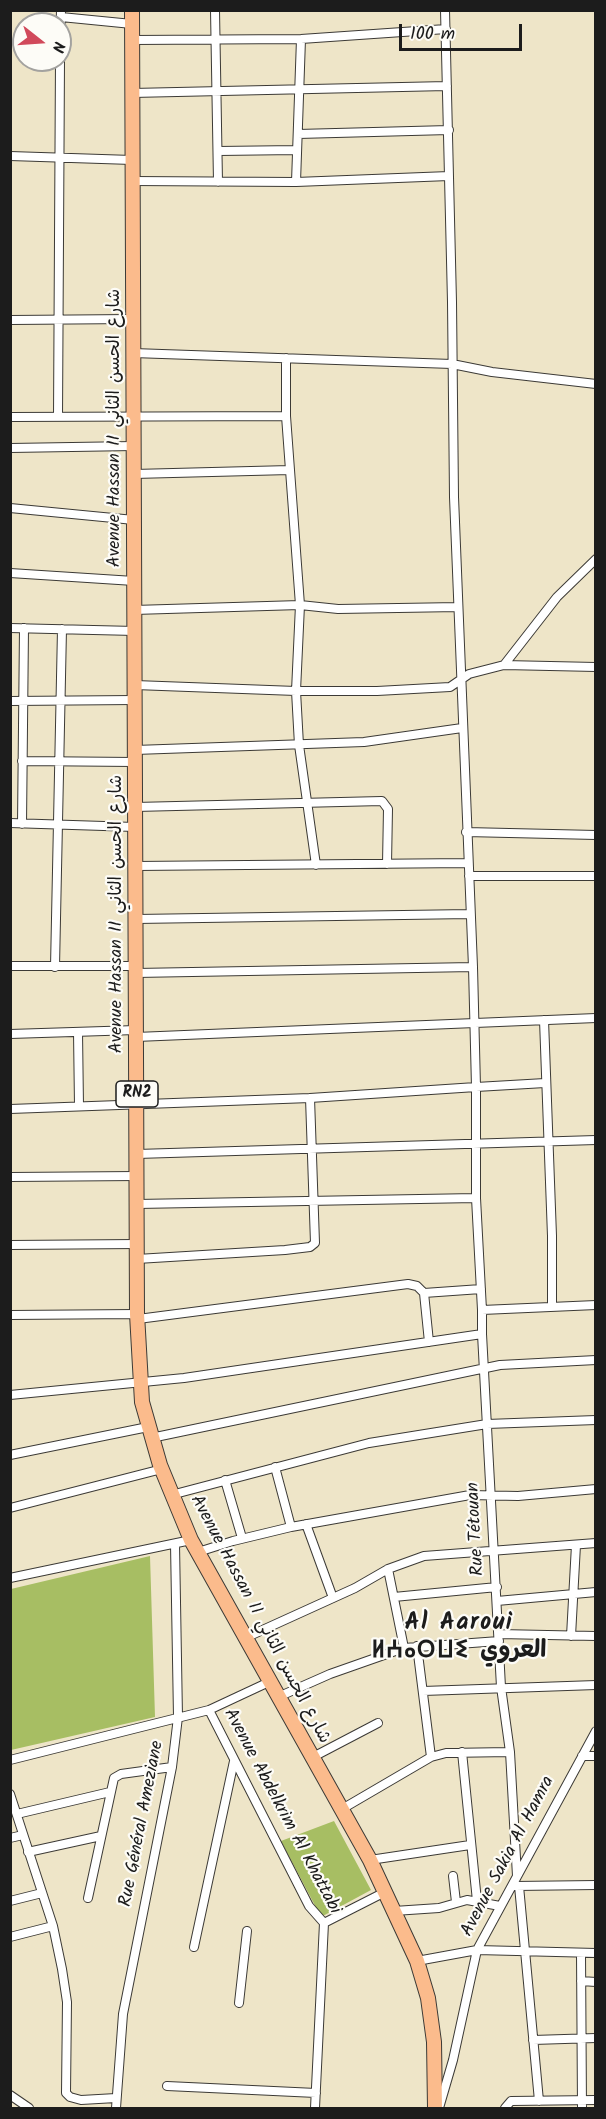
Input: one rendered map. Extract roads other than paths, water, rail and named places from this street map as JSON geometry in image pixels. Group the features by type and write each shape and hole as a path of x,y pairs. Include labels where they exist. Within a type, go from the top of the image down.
{"main road":[{"name":"Avenue Hassan II شارع الحسن الثاني","path":"132,17 139,1382 149,1432 171,1495 195,1546 370,1860 417,1961 428,1998 434,2042 437,2109"}],"street":[{"path":"215,10 218,182"},
{"name":"Rue Tétouan","path":"445,10 460,681 473,967 476,1198 482,1310 482,1369 495,1549 501,1687 510,1752"},
{"path":"72,14 132,17"},
{"path":"132,40 301,39 446,29"},
{"path":"296,182 301,39"},
{"path":"58,417 60,72"},
{"path":"132,93 447,86"},
{"path":"298,134 449,130"},
{"path":"218,151 297,150"},
{"path":"10,156 132,160"},
{"path":"132,181 296,182 448,177"},
{"path":"10,320 133,319"},
{"path":"133,353 452,364 492,372 596,384"},
{"path":"286,358 286,416 300,605 296,691 299,745 316,864"},
{"path":"10,417 286,416"},
{"path":"10,448 134,446"},
{"path":"134,474 290,470"},
{"path":"10,508 134,520"},
{"path":"504,666 556,597 596,560"},
{"path":"10,573 134,581"},
{"path":"135,610 300,605 338,609 458,607"},
{"path":"10,628 135,631"},
{"path":"22,824 24,628"},
{"path":"55,967 62,629"},
{"path":"135,685 296,691 429,688 450,687 469,674 504,666 596,668"},
{"path":"10,701 135,700"},
{"path":"22,761 61,761 364,742 462,728"},
{"path":"135,807 374,800 386,803 387,864"},
{"path":"10,823 135,826"},
{"path":"466,832 596,835"},
{"path":"136,866 468,863"},
{"path":"469,876 596,876"},
{"path":"136,918 470,914"},
{"path":"10,966 136,970 473,967"},
{"path":"10,1034 78,1032 136,1034 473,1025 596,1018"},
{"path":"544,1020 544,1083 552,1236 552,1307"},
{"path":"78,1032 79,1106"},
{"path":"10,1109 310,1098 544,1083"},
{"path":"137,1259 310,1247 317,1238 310,1098"},
{"path":"137,1154 596,1140"},
{"path":"10,1177 137,1176"},
{"path":"137,1204 476,1198"},
{"path":"10,1245 137,1244"},
{"path":"10,1315 137,1316 408,1284 417,1286 424,1293 429,1342"},
{"path":"424,1293 481,1289"},
{"path":"482,1310 596,1305"},
{"path":"10,1395 308,1362 482,1334"},
{"path":"10,1455 149,1432 500,1365 596,1360"},
{"path":"171,1495 369,1443 487,1424 596,1420"},
{"path":"274,1467 291,1527"},
{"path":"10,1508 162,1469"},
{"path":"225,1480 242,1539"},
{"path":"11,1576 175,1544 195,1546 242,1539 306,1524 470,1495 491,1496 596,1489"},
{"path":"306,1524 333,1598"},
{"path":"245,1638 333,1598 388,1569 424,1557 495,1549 596,1543"},
{"name":"Rue Général Ameziane","path":"116,2109 123,2014 172,1767 178,1717 175,1544"},
{"path":"571,1636 576,1545"},
{"path":"388,1569 404,1648"},
{"path":"394,1597 497,1587"},
{"path":"497,1601 596,1592"},
{"path":"278,1697 330,1674 404,1648 499,1638 596,1636"},
{"path":"417,1646 431,1757"},
{"path":"10,1760 209,1710 269,1682"},
{"path":"423,1691 596,1685"},
{"name":"Avenue Abdelkrim Al Khattabi","path":"209,1710 309,1906 324,1923 315,2109"},
{"path":"312,1757 378,1723"},
{"name":"Avenue Sakia Al Hamra","path":"437,2109 453,2060 477,1950 500,1906 516,1886 518,1876 596,1731"},
{"path":"462,1752 477,1901"},
{"path":"342,1809 431,1757 462,1752 510,1752 518,1876"},
{"path":"582,1756 596,1756"},
{"path":"194,1947 234,1761"},
{"path":"88,1898 110,1792 117,1776 172,1767"},
{"path":"16,1814 110,1792"},
{"path":"11,1798 53,1926 67,2002 66,2093 75,2099 117,2098"},
{"path":"10,1838 23,1835"},
{"path":"28,1852 101,1836"},
{"path":"370,1860 470,1845"},
{"path":"453,1876 456,1902"},
{"path":"539,2101 516,1886 596,1884"},
{"path":"324,1923 385,1892"},
{"path":"10,1901 42,1893"},
{"path":"394,1911 439,1908 456,1902 477,1901 500,1906"},
{"path":"10,1937 53,1926"},
{"path":"239,2002 247,1931"},
{"path":"417,1961 477,1950 596,1953"},
{"path":"581,1953 582,2104"},
{"path":"581,1981 596,1982"},
{"path":"533,2040 596,2038"},
{"path":"167,2086 316,2092"},
{"path":"10,2094 29,2109"},
{"path":"505,2109 511,2102 582,2104 596,2100"}],"district":[{"name":"Al Aaroui ⵍⵄⴰⵔⵡⵉ العروي","path":"459,1639"}]}
